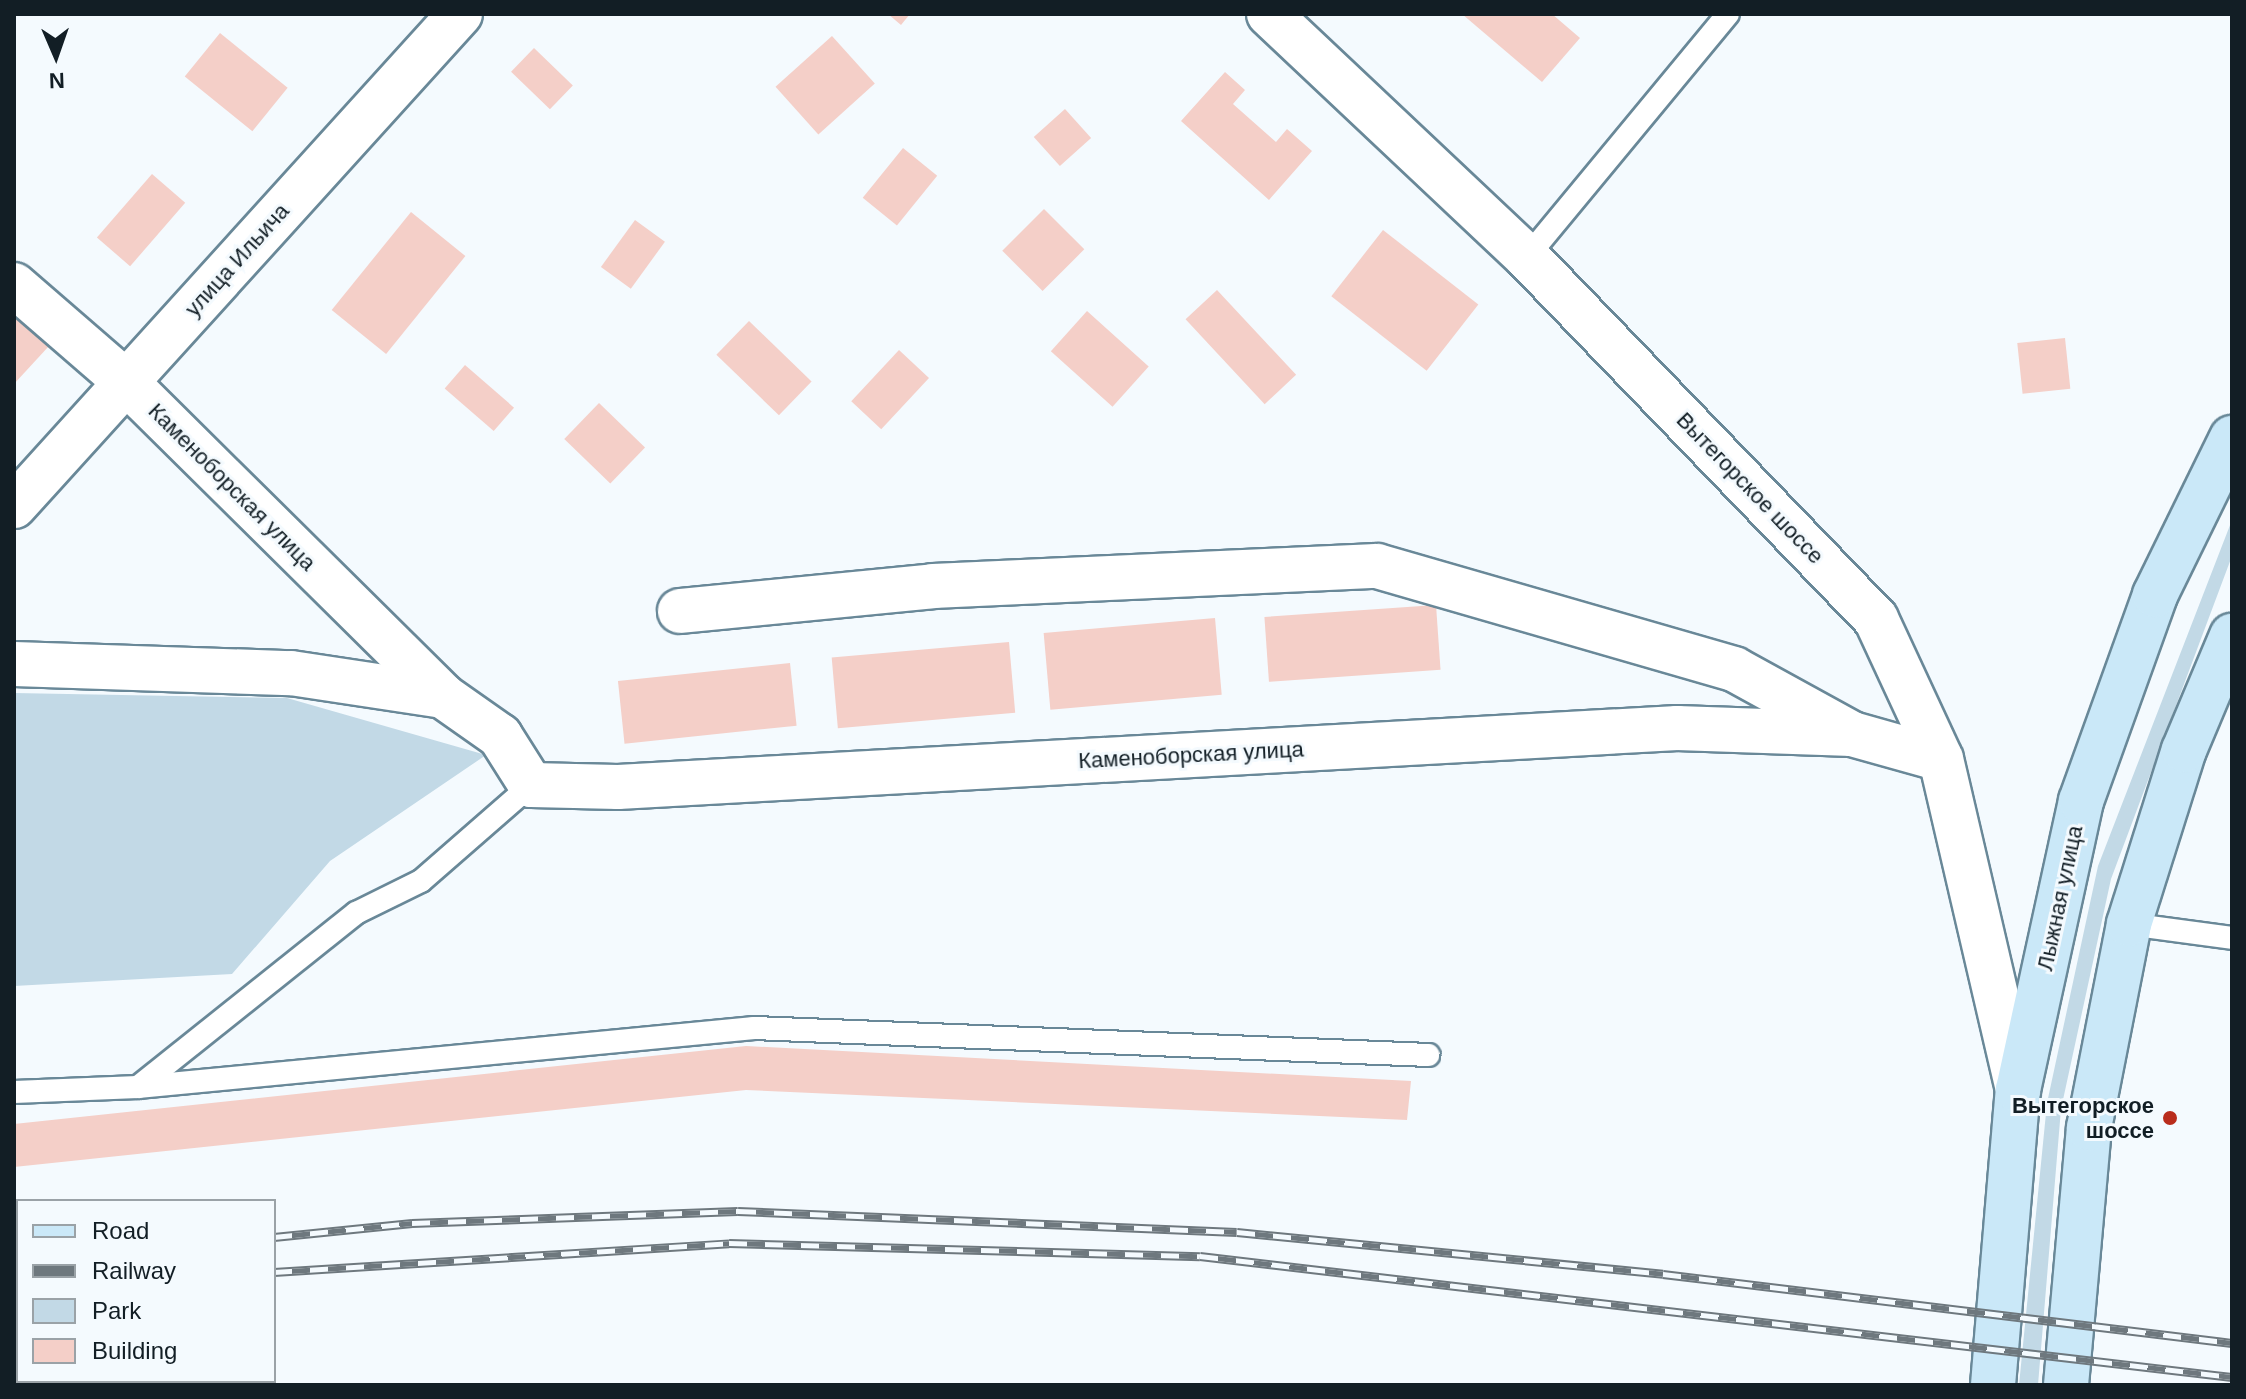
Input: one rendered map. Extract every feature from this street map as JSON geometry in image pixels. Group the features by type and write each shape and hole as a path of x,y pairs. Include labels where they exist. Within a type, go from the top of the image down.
{"main road":[{"name":"Лыжная улица","path":"1993,1385 2018,1090 2081,801 2155,595 2232,438"},
{"path":"2066,1385 2089,1128 2129,924 2184,750 2232,636"}],"street":[{"name":"улица Ильича","path":"14,506 460,14"},
{"name":"Вытегорское шоссе","path":"1269,14 1527,257 1876,619 1941,759 2018,1090"},
{"name":"Каменоборская улица","path":"14,285 126,382 443,696 500,736 531,785 618,787 1677,728 1852,734"},
{"path":"680,611 933,586 1377,566 1734,669 1852,734 1941,759"},
{"path":"14,664 291,673 443,696"}],"lane":[{"path":"1527,257 1728,14"},
{"path":"138,1087 356,913 421,881 531,785"},
{"path":"2129,924 2232,938"},
{"path":"14,1092 138,1087 754,1028 1428,1055"}],"green space":[{"path":"2232,520 2232,556 2111,879 2061,1109 2038,1385 2019,1385 2047,1103 2098,866"},
{"path":"14,693 287,698 486,755 330,861 232,974 14,986"}],"building":[{"path":"888,14 910,14 901,25"},
{"path":"1462,14 1552,14 1580,38 1542,82"},
{"path":"220,33 288,88 252,131 185,77"},
{"path":"832,36 875,84 818,134 776,87"},
{"path":"534,48 573,86 550,109 511,72"},
{"path":"1225,72 1245,90 1233,104 1276,142 1287,129 1312,151 1269,200 1181,121"},
{"path":"1065,109 1091,138 1060,166 1034,137"},
{"path":"903,148 937,176 897,225 863,198"},
{"path":"152,174 185,203 130,266 97,237"},
{"path":"1044,209 1084,249 1043,291 1002,251"},
{"path":"411,212 465,256 386,354 332,310"},
{"path":"635,220 665,242 631,289 601,267"},
{"path":"1383,230 1478,304 1427,371 1331,296"},
{"path":"1217,290 1296,375 1265,404 1186,319"},
{"path":"1087,311 1149,367 1113,407 1051,351"},
{"path":"14,314 49,346 14,384"},
{"path":"749,321 812,381 779,415 716,355"},
{"path":"2065,338 2070,389 2023,394 2017,343"},
{"path":"899,350 929,378 881,429 851,401"},
{"path":"465,365 514,408 494,431 445,388"},
{"path":"599,403 645,447 610,483 564,439"},
{"path":"1436,605 1441,670 1269,682 1264,617"},
{"path":"1215,618 1222,695 1050,710 1044,633"},
{"path":"1009,642 1015,713 838,728 832,658"},
{"path":"790,663 797,726 625,744 618,681"},
{"path":"746,1046 1411,1081 1407,1120 746,1090 14,1167 14,1124"}],"railway":[{"path":"276,1237 412,1223 738,1211 1237,1232 1663,1274 2232,1343"},
{"path":"276,1272 729,1243 1200,1256 2232,1377"}],"place":[{"name":"Вытегорское шоссе","path":"2170,1118"}]}
